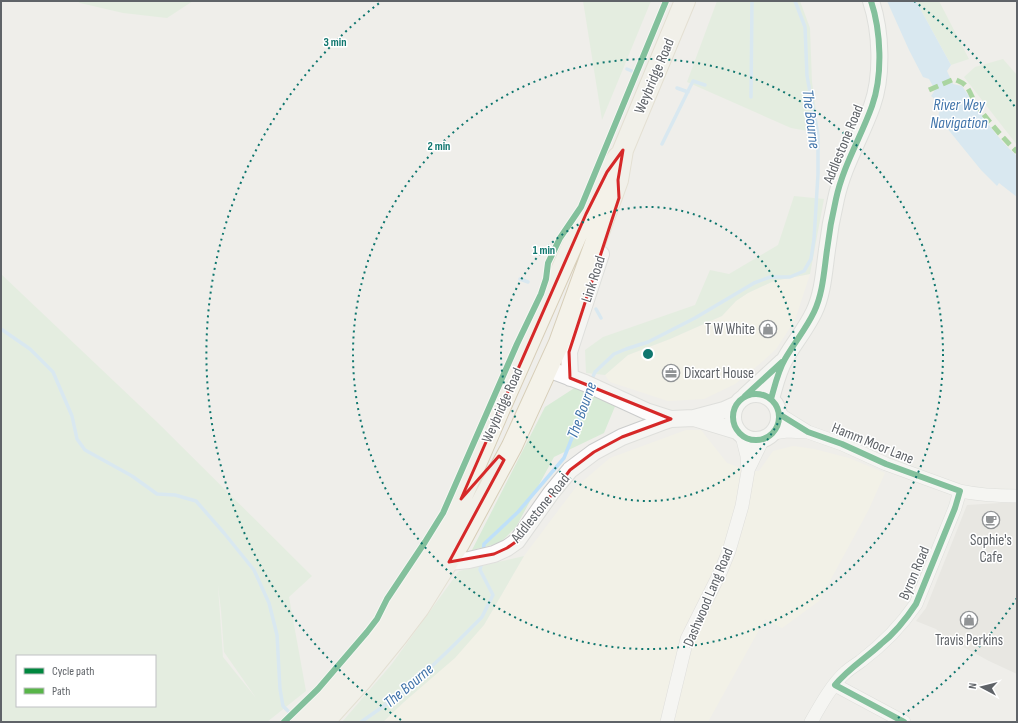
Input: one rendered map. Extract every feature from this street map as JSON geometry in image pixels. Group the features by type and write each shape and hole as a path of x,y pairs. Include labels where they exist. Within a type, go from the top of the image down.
{"main road":[{"name":"Weybridge Road","path":"301,722 343,677 382,628 410,588 447,527 461,499 586,214 608,172 623,150 685,1"},
{"name":"Weybridge Road","path":"324,722 362,680 419,608 460,544 512,446 559,343 618,180 623,150"},
{"path":"461,499 475,483 494,455 534,371 539,368 548,369"}],"street":[{"name":"Addlestone Road","path":"771,399 778,376 786,359 812,316 818,300 836,198 873,104 878,83 880,50 876,19 871,1"},
{"name":"Link Road","path":"584,383 569,352 619,198 618,180"},
{"name":"Addlestone Road","path":"449,562 476,559 494,554 517,541 551,493 570,470 594,452 622,437 671,419 694,418 724,410 740,400 786,359"},
{"path":"548,369 584,383 646,411 671,419"},
{"path":"751,394 766,395 771,399 778,409 779,414 778,423 768,436 752,440 740,434 734,426 732,420 732,413 740,400 751,394"},
{"name":"Hamm Moor Lane","path":"779,414 808,432 842,444 886,464 960,491 972,494 1017,496"},
{"name":"Addlestone Road","path":"694,418 740,434"},
{"name":"Hamm Moor Lane","path":"768,436 786,431 808,432"},
{"name":"Dashwood Lang Road","path":"667,722 687,639 720,573 729,551 742,506 748,471 747,456 740,434"},
{"name":"Dashwood Lang Road","path":"748,471 768,436"},
{"name":"Byron Road","path":"811,722 835,685 846,672 883,643 907,617 916,604 944,536 960,491"},
{"path":"835,685 904,722"}],"highlighted area":[{"path":"623,150 618,180 619,198 569,352 570,378 671,419 622,437 594,452 570,470 517,541 507,548 494,554 449,562 504,460 499,456 461,499 586,214 607,172"}],"shaded area":[{"path":"810,274 795,320 776,349 735,384 704,399 668,401 610,382 605,375 628,355 670,339 722,316 736,301 748,293 774,281"},
{"path":"686,430 701,430 727,463 748,471 759,471 773,451 793,446 814,449 849,458 885,473 869,509 819,601 782,628 765,619 708,722 383,722 484,625 524,556 576,487 610,458"},
{"path":"1017,502 1017,674 989,661 947,638 936,629 916,621 926,608 967,505"}],"green space":[{"path":"77,1 193,1 167,18 123,13"},
{"path":"583,1 651,1 602,120"},
{"path":"717,1 800,1 810,28 812,82 819,133 791,128 687,82"},
{"path":"916,1 939,1 969,59 951,65"},
{"path":"1003,59 1017,75 1017,145 964,77 975,67"},
{"path":"794,196 824,199 810,274 774,281 748,293 736,301 722,316 670,339 628,355 605,375 586,373 585,350 603,337 695,305 710,270 729,274 778,245"},
{"path":"1,274 157,422 312,576 289,597 306,691 267,722 1,722","holes":["218,586 224,652 256,698 223,657"]},
{"path":"576,387 616,404 604,433 554,457 516,527 500,543 472,550 545,407"},
{"path":"524,556 484,625 455,658 383,722 342,722 391,665 459,571"}],"water":[{"name":"River Wey Navigation","path":"887,1 916,1 951,65 947,71 953,84 962,86 994,132 1017,156 1017,197 999,183 997,186 981,170 938,117 941,104 931,96 935,90 929,79 923,77"}],"waterway":[{"path":"751,97 752,1"},
{"name":"The Bourne","path":"591,381 595,372 614,354 648,342 695,318 754,283 770,277 790,277 804,271 811,259 814,239 818,174 818,135 807,76 805,27 795,1"},
{"path":"627,69 634,72"},
{"path":"662,144 693,81 705,85"},
{"path":"677,88 688,92"},
{"path":"520,279 528,282"},
{"path":"596,309 601,318"},
{"path":"1,329 30,349 53,372 72,416 77,439 85,450 132,476 157,494 175,495 196,501 254,570 269,603 277,635 280,689 283,706 288,711"},
{"name":"The Bourne","path":"483,553 484,544 518,512 564,458 581,415 589,389"},
{"name":"The Bourne","path":"361,722 408,689 482,617 493,595 480,570 482,561"}],"marked path":[{"path":"929,90 954,79 963,83 983,113 1017,152"}],"cycle path":[{"path":"284,722 318,689 377,619 387,599 443,513 517,344 541,294 546,279 548,263 560,238 581,207 666,1"},
{"path":"771,399 783,364 817,305 823,282 831,224 839,187 868,118 876,94 879,67 879,39 871,1"},
{"path":"745,396 782,362"},
{"path":"751,394 761,394 773,400 778,408 779,417 778,426 773,434 765,439 751,440 743,437 736,430 733,422 733,412 736,404 743,397 751,394"},
{"path":"779,414 808,432 842,444 886,464 960,491 955,508 916,604 891,635 851,669 835,685 904,722"}],"place":[{"name":"T W White","path":"768,329"},
{"name":"Dixcart House","path":"671,373"},
{"name":"Sophie's Cafe","path":"991,520"},
{"name":"Travis Perkins","path":"969,620"}]}
